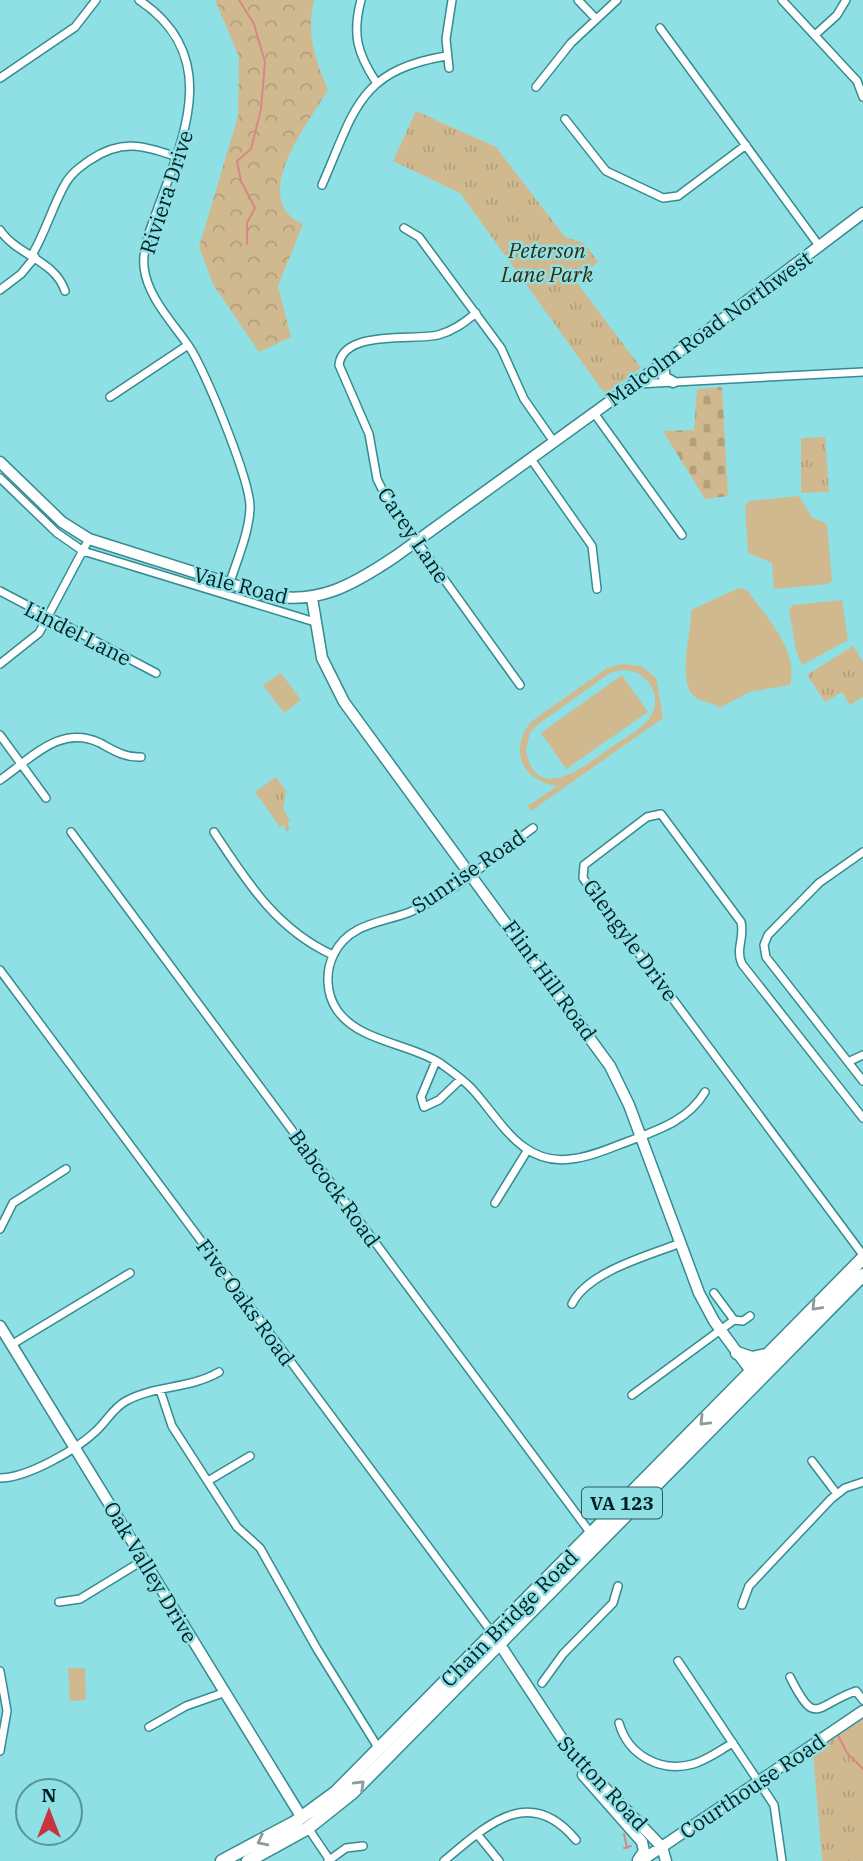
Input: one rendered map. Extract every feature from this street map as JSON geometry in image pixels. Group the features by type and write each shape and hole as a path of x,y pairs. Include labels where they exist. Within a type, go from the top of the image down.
{"main road":[{"name":"Chain Bridge Road","path":"755,1377 770,1353 863,1256"},
{"name":"Chain Bridge Road","path":"247,1861 305,1823 375,1771 497,1639 595,1539 755,1377 863,1275"},
{"path":"737,1353 752,1359 770,1353"},
{"name":"Chain Bridge Road","path":"222,1861 305,1823 379,1749 497,1639"}],"street":[{"path":"0,78 75,27 96,0"},
{"name":"Riviera Drive","path":"139,0 155,13 173,34 188,69 191,109 177,157 150,230 144,264 153,294 202,368 250,498 247,528 229,585"},
{"path":"361,0 355,24 356,43 362,61 376,82"},
{"path":"449,68 446,55 447,24 452,0"},
{"path":"578,0 596,19"},
{"path":"536,86 562,53 617,0"},
{"path":"782,0 857,81 863,97"},
{"path":"815,35 837,15 846,0"},
{"path":"660,28 820,247"},
{"path":"323,185 356,109 376,82 407,64 446,55"},
{"path":"565,119 606,172 663,198 678,196 746,145"},
{"path":"0,290 21,274 33,256 66,182 93,159 111,148 128,144 145,146 177,157"},
{"name":"Malcolm Road Northwest","path":"554,442 863,213"},
{"path":"404,228 419,237 501,348 524,400 554,442"},
{"path":"0,230 11,242 55,274 65,291"},
{"name":"Carey Lane","path":"476,313 459,327 440,335 365,341 341,357 341,369 369,434 380,488 520,685"},
{"path":"110,397 188,345"},
{"path":"664,363 664,377 673,382"},
{"path":"634,384 863,372"},
{"path":"594,413 682,535"},
{"name":"Vale Road","path":"0,462 62,522 89,539 229,585 275,597 312,598 350,585 416,542 554,442"},
{"path":"531,459 592,546 597,589"},
{"path":"0,478 57,533 83,551 315,622"},
{"path":"0,664 33,640 48,618 89,539"},
{"name":"Lindel Lane","path":"0,591 156,673"},
{"name":"Flint Hill Road","path":"312,598 322,658 344,702 599,1048 619,1083 699,1293 721,1332 755,1377"},
{"path":"0,735 46,798"},
{"path":"0,779 55,741 74,735 88,737 127,757 141,757"},
{"name":"Glengyle Drive","path":"863,1118 742,964 738,949 742,935 741,922 661,814 647,817 584,864 583,878 863,1256"},
{"name":"Sunrise Road","path":"333,955 344,940 359,928 417,909 533,828"},
{"name":"Babcock Road","path":"71,832 595,1539"},
{"path":"214,832 285,927 303,941 333,955 328,985 333,1002 342,1016 357,1027 436,1061 461,1079 527,1151 550,1159 570,1159 640,1136 683,1116 705,1091"},
{"path":"863,852 819,883 768,935 764,945 766,957 863,1081"},
{"name":"Five Oaks Road","path":"0,970 497,1639"},
{"path":"848,1062 863,1055"},
{"path":"436,1061 421,1097 424,1107 439,1100 461,1079"},
{"path":"495,1203 527,1151"},
{"path":"0,1229 13,1203 66,1169"},
{"path":"572,1304 580,1291 605,1275 681,1243"},
{"path":"12,1345 130,1273"},
{"path":"714,1293 734,1320 743,1321 750,1315"},
{"path":"632,1395 734,1320"},
{"name":"Oak Valley Drive","path":"0,1326 305,1823"},
{"path":"0,1478 29,1472 74,1446 96,1431 124,1401 201,1381 219,1372"},
{"path":"160,1390 167,1418 237,1527 260,1548 290,1596 317,1649 379,1749"},
{"path":"208,1481 250,1456"},
{"path":"812,1461 837,1494"},
{"path":"742,1605 750,1586 837,1494 863,1482"},
{"path":"59,1602 80,1599 142,1561"},
{"path":"542,1683 563,1654 613,1603 618,1586"},
{"name":"Sutton Road","path":"497,1639 572,1754 662,1847 666,1861"},
{"path":"678,1661 774,1805 782,1861"},
{"path":"0,1671 7,1711 0,1751"},
{"path":"790,1677 803,1704 810,1708 825,1708 856,1691 863,1700"},
{"path":"149,1727 186,1706 223,1693"},
{"name":"Courthouse Road","path":"639,1861 863,1711"},
{"path":"619,1723 623,1737 634,1750 661,1765 695,1764 733,1743"},
{"path":"572,1754 592,1787 642,1842 644,1851 639,1861"},
{"path":"444,1861 502,1817 528,1812 554,1820 576,1840"},
{"path":"305,1823 328,1860 341,1850 363,1846"},
{"path":"477,1834 499,1861"}],"green space":[{"path":"215,0 314,0 311,35 319,68 328,90 287,160 281,180 280,197 287,212 303,224 278,286 291,337 259,352 214,286 199,247 238,116 239,57"},
{"name":"Peterson Lane Park","path":"416,111 496,147 565,237 584,243 598,262 575,280 641,368 605,394 460,193 393,161"},
{"path":"722,387 728,496 705,499 663,431 694,430 697,389"},
{"path":"825,437 829,492 801,493 801,438"},
{"path":"799,496 812,517 827,524 832,581 828,584 774,589 772,563 748,553 745,506 749,501"},
{"path":"739,588 747,590 779,634 790,659 790,685 749,692 720,708 695,697 686,680 691,610"},
{"path":"842,600 848,640 802,665 796,650 789,609 793,605"},
{"path":"853,646 863,662 863,697 850,705 842,692 825,702 807,675"},
{"path":"622,664 641,666 656,678 663,718 531,811 528,806 557,786 535,778 522,762 520,752 525,731 532,721 607,668","holes":["610,673 638,673 653,690 655,706 644,724 576,771 551,779 540,776 532,767 526,751 530,733 537,725"]},
{"path":"281,673 301,700 284,713 263,685"},
{"path":"622,675 648,712 566,769 541,733"},
{"path":"276,777 286,791 283,809 290,820 287,822 290,828 287,831 283,825 280,827 255,792"},
{"path":"68,1668 85,1668 86,1700 70,1701"},
{"path":"863,1719 863,1861 822,1861 813,1753"}],"waterway":[{"path":"239,0 254,24 265,62 261,109 251,149 237,161 241,181 255,208 247,223 247,244"},
{"path":"838,1735 847,1753 863,1769"},
{"path":"624,1834 627,1848"},
{"path":"624,1848 631,1846"}]}
